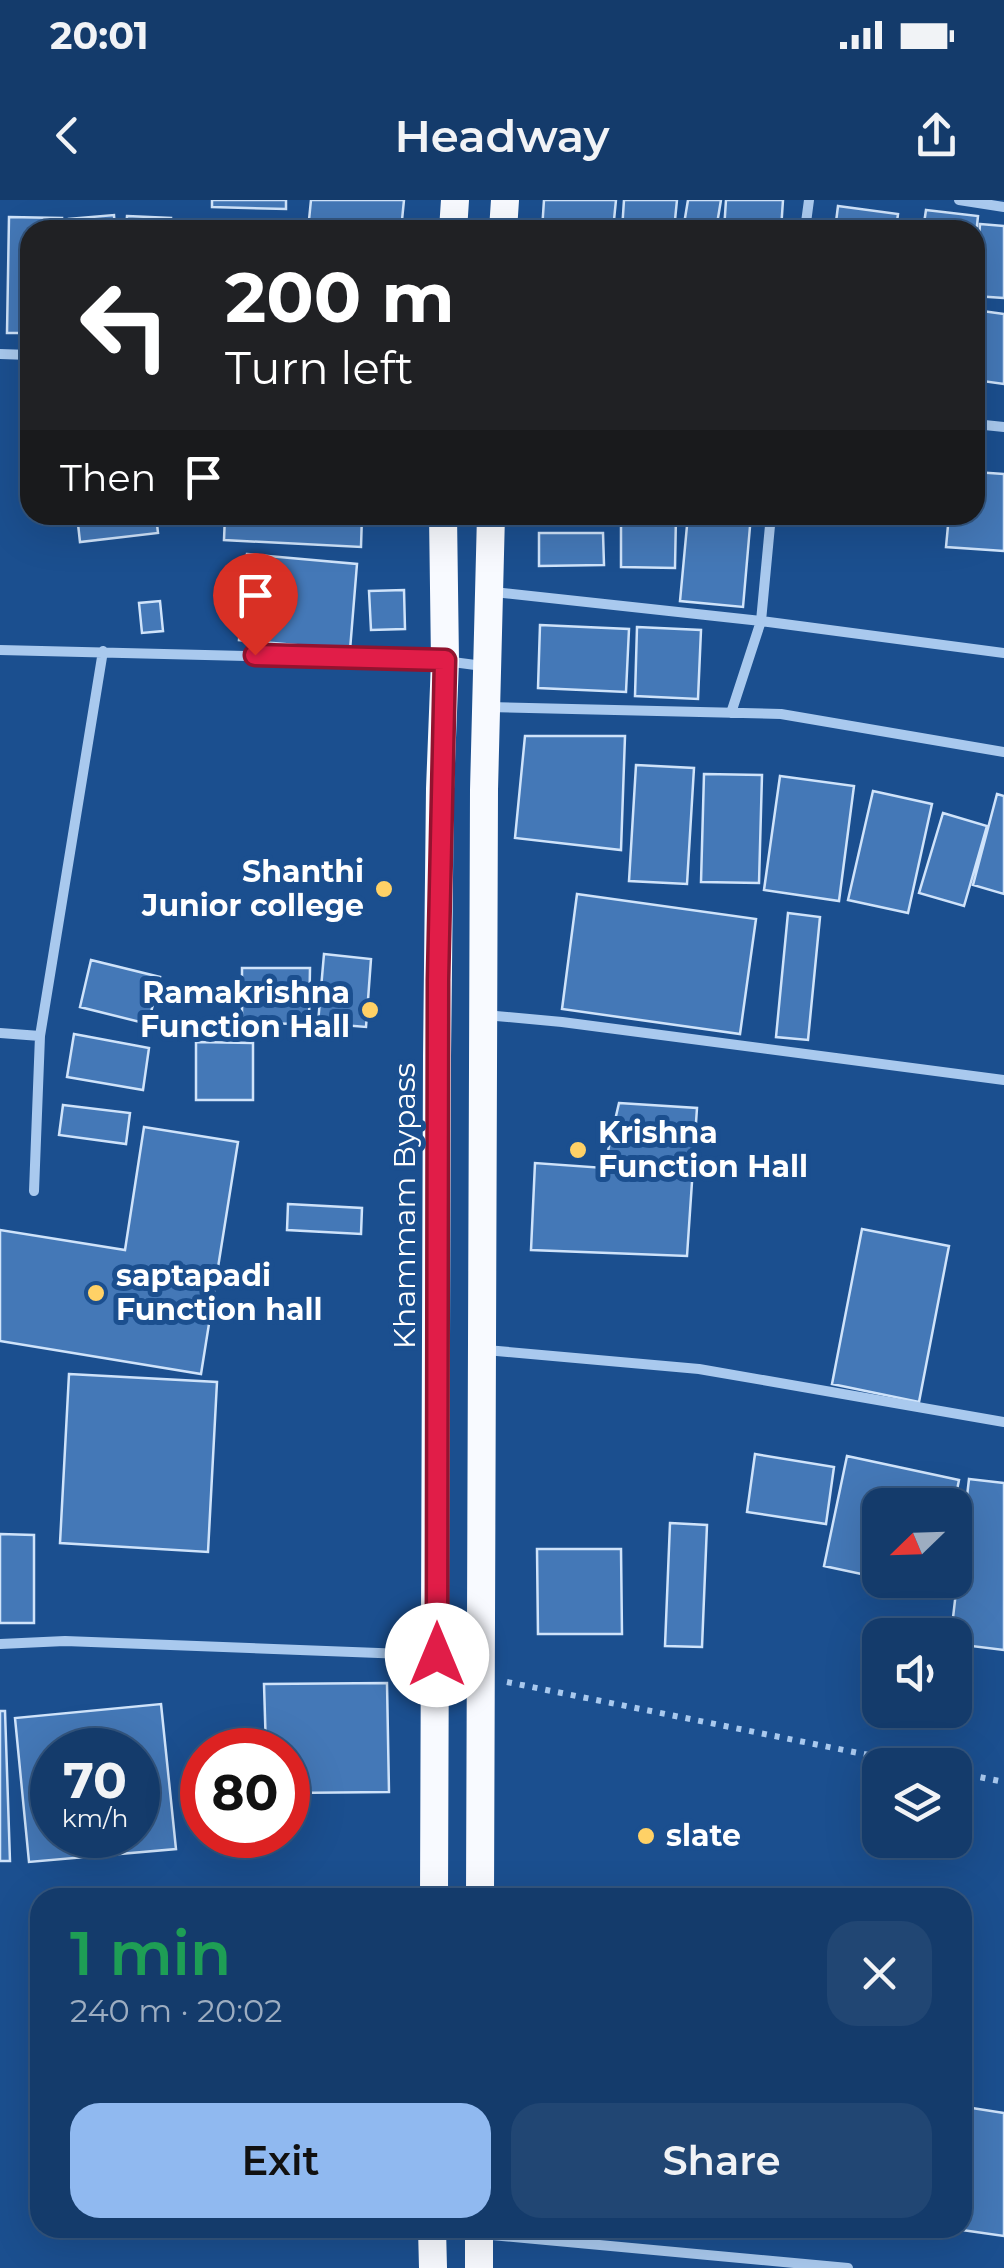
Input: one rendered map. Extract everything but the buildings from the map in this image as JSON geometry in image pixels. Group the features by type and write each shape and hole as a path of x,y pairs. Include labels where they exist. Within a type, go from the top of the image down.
{"highway":[{"name":"Khammam Bypass","path":"434,1888 443,525"},
{"path":"480,1888 486,707 491,525"},
{"path":"432,2238 433,2268"},
{"path":"479,2238 479,2268"}],"street":[{"path":"959,200 1004,207"},
{"path":"731,713 761,621 770,525"},
{"path":"490,592 761,621 1004,653"},
{"path":"0,650 445,660 488,667"},
{"path":"34,1191 40,1036 103,651"},
{"path":"486,707 781,714 1004,752"},
{"path":"485,1016 562,1022 1004,1080"},
{"path":"0,1033 40,1036"},
{"path":"484,1350 699,1370 1004,1422"},
{"path":"0,1644 65,1641 437,1655"},
{"path":"549,2238 848,2268"}],"path":[{"path":"481,1677 862,1754"},
{"path":"972,1775 1004,1782"}],"place":[{"name":"Shanthi Junior college","path":"384,889"},
{"name":"Ramakrishna Function Hall","path":"370,1010"},
{"name":"Krishna Function Hall","path":"578,1150"},
{"name":"saptapadi Function hall","path":"96,1293"},
{"name":"slate","path":"646,1836"}],"route":[{"path":"255,655 445,660 438,980 437,1655"}]}
